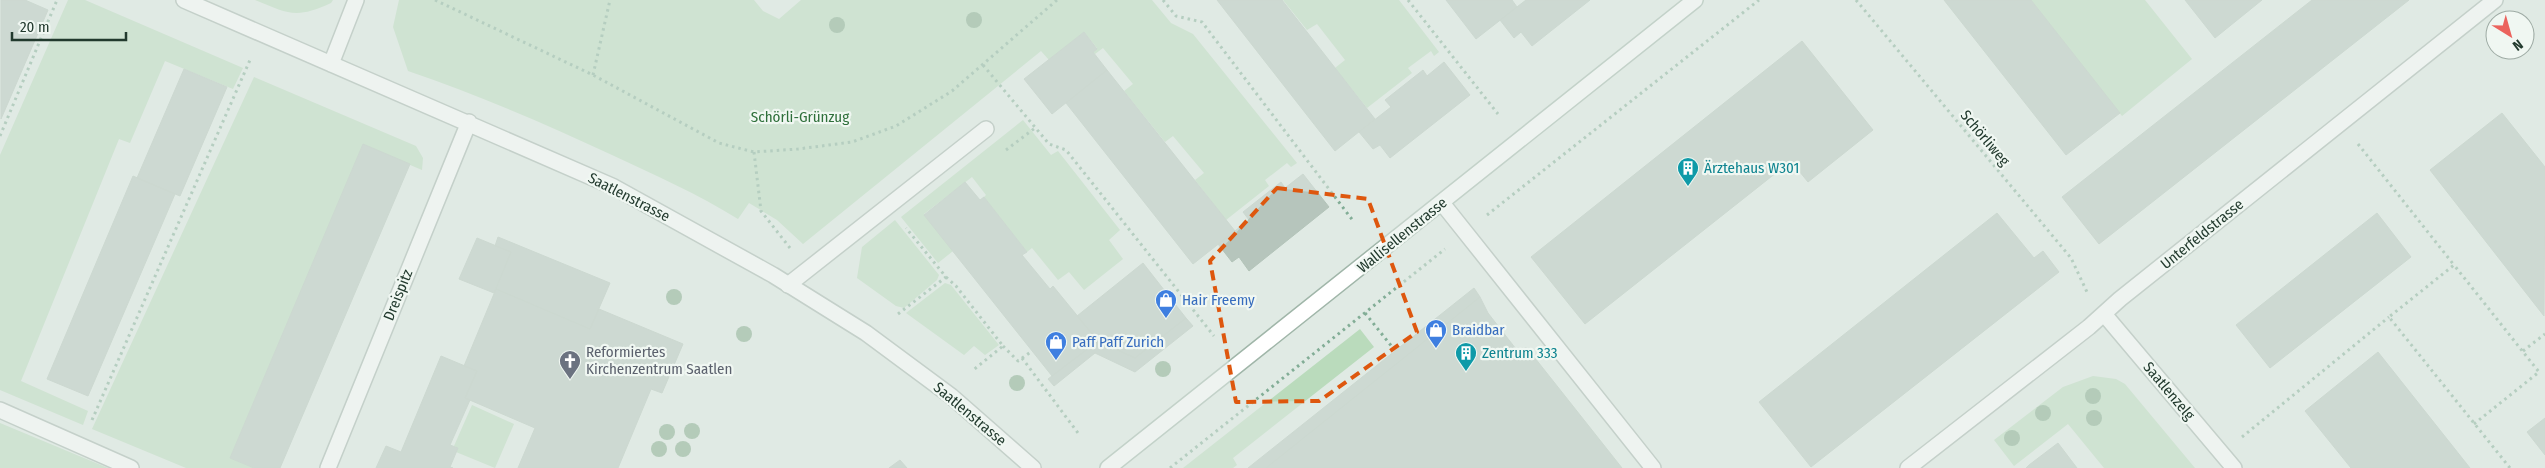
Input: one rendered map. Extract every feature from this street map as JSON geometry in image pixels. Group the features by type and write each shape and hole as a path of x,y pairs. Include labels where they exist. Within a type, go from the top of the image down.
{"street":[{"name":"Saatlenstrasse","path":"184,0 469,122 614,187 788,285 866,333 951,396 1033,468"},
{"path":"332,64 356,0"},
{"name":"Wallisellenstrasse","path":"1108,468 1695,0"},
{"name":"Unterfeldstrasse","path":"1908,468 2104,314 2495,0"},
{"name":"Dreispitz","path":"328,468 469,122"},
{"path":"788,285 986,129"},
{"path":"1442,202 1653,468"},
{"name":"Saatlenzelg","path":"2104,314 2234,468"},
{"path":"0,410 131,468"}],"path":[{"path":"0,136 57,0"},
{"path":"435,0 593,75 719,143 754,152 852,142 896,126 952,90 1057,0"},
{"path":"593,75 610,0"},
{"path":"1163,0 1176,16 1202,22 1354,222"},
{"path":"1408,0 1498,114"},
{"name":"Schörliweg","path":"1856,0 2071,258 2088,295"},
{"path":"80,447 251,59"},
{"path":"983,64 1049,144 1066,150 1214,336"},
{"path":"2357,144 2539,372 2474,424"},
{"path":"754,152 761,211 790,248"},
{"path":"888,206 946,277 956,286 1003,346 1018,361 1032,351"},
{"path":"2222,454 2454,265"},
{"path":"898,314 946,277"},
{"path":"1365,313 1393,348"},
{"path":"2389,318 2510,468"},
{"path":"2523,351 2545,334"},
{"path":"972,371 1003,346"},
{"path":"1022,358 1078,433"}],"highlighted area":[{"path":"1277,188 1368,199 1417,332 1319,401 1236,402 1210,261"}],"green space":[{"path":"68,0 85,0 243,68 233,89 165,61 130,143 119,139 21,381 88,411 83,425 0,390 0,155"},
{"path":"255,0 333,0 331,3 319,8 301,13 293,13 276,9"},
{"name":"Schörli-Grünzug","path":"399,0 754,0 763,11 779,19 801,0 1152,0 1171,23 1193,34 1297,163 1291,167 1287,163 1265,180 1269,186 1226,220 1195,180 1204,173 1173,136 1165,142 1124,91 1133,84 1103,48 1095,54 1093,52 1097,48 1084,32 1049,60 1041,51 803,244 777,220 749,203 738,219 676,185 562,132 486,100 408,71 393,27"},
{"path":"1283,0 1399,0 1439,52 1434,56 1431,51 1408,68 1412,73 1367,108 1335,68 1345,60 1317,24 1307,30"},
{"path":"2031,0 2145,0 2192,59 2122,116"},
{"path":"254,77 416,146 423,158 422,170 363,145 230,458 254,468 186,468 92,429"},
{"path":"1023,120 1051,155 1058,151 1120,230 1109,240 1123,259 1084,290 1069,272 1058,280 1032,248 1027,252 984,197 986,195 972,177 924,214 953,251 938,263 901,217"},
{"path":"895,220 939,275 937,280 904,308 896,306 857,278 862,247"},
{"path":"945,283 951,285 999,345 985,355 974,346 964,355 906,313"},
{"path":"1360,329 1374,347 1233,458 1237,465 1233,468 1183,468"},
{"path":"2093,376 2116,379 2125,384 2195,468 2104,468 2068,424 2014,466 1994,440 2063,387"},
{"path":"472,405 514,424 495,468 456,452 458,448 454,446"},
{"path":"0,423 108,468 0,468"}],"building":[{"path":"1,0 25,0 48,10 1,119"},
{"path":"1217,0 1282,0 1375,119 1335,151"},
{"path":"1446,0 1512,0 1517,7 1476,39"},
{"path":"1526,0 1590,0 1532,46 1521,32 1514,38 1500,20"},
{"path":"1944,0 2031,0 2120,113 2066,155"},
{"path":"2185,0 2262,0 2215,38"},
{"path":"2312,0 2409,0 2099,244 2062,197"},
{"path":"1084,32 1097,49 1093,52 1107,70 1052,114 1024,79"},
{"name":"Ärztehaus W301","path":"1802,41 1873,130 1808,182 1791,161 1585,324 1531,257"},
{"path":"1444,62 1470,95 1390,158 1380,145 1373,149 1359,132 1391,107 1385,100 1423,70 1427,76"},
{"path":"184,69 227,87 180,196 137,178"},
{"path":"1107,70 1235,231 1193,264 1066,103"},
{"path":"2502,113 2545,167 2544,316 2430,170"},
{"path":"363,144 410,164 280,468 254,468 230,458"},
{"path":"1303,174 1329,207 1249,271 1239,257 1232,262 1218,244 1249,220 1243,212 1281,182 1285,188"},
{"path":"133,176 175,194 88,396 47,379"},
{"path":"965,182 980,200 984,197 1027,252 1022,255 1050,289 1053,286 1098,341 1052,376 924,215"},
{"path":"1997,213 2034,258 2043,251 2059,272 1811,467 1759,402"},
{"path":"2377,213 2411,257 2270,368 2236,325"},
{"path":"498,237 610,283 590,329 496,289 511,252 495,246"},
{"path":"477,238 511,252 494,293 459,279"},
{"path":"1143,263 1186,318 1135,358 1098,341 1077,316"},
{"path":"1474,288 1480,297 1266,468 1248,468"},
{"name":"Reformiertes Kirchenzentrum Saatlen","path":"496,289 590,329 599,309 683,344 662,393 651,389 618,468 518,468 535,428 465,398 477,371 464,366"},
{"name":"Zentrum 333","path":"1480,297 1488,313 1516,349 1527,348 1622,468 1266,468"},
{"path":"1186,318 1193,326 1135,372 1095,353 1054,386 1048,379 1098,341 1135,358"},
{"path":"2378,352 2470,468 2351,468 2305,411"},
{"path":"441,356 477,371 465,398 470,400 450,445 458,448 450,467 453,468 376,468 386,446 401,452"},
{"path":"2545,418 2545,455 2527,432"},
{"path":"2058,443 2077,468 2026,468 2029,465"},
{"path":"900,460 907,468 889,468"}],"place":[{"name":"Ärztehaus W301","path":"1688,187"},
{"name":"Hair Freemy","path":"1166,319"},
{"name":"Braidbar","path":"1436,349"},
{"name":"Paff Paff Zurich","path":"1056,361"},
{"name":"Zentrum 333","path":"1466,372"},
{"name":"Reformiertes Kirchenzentrum Saatlen","path":"570,380"}]}
